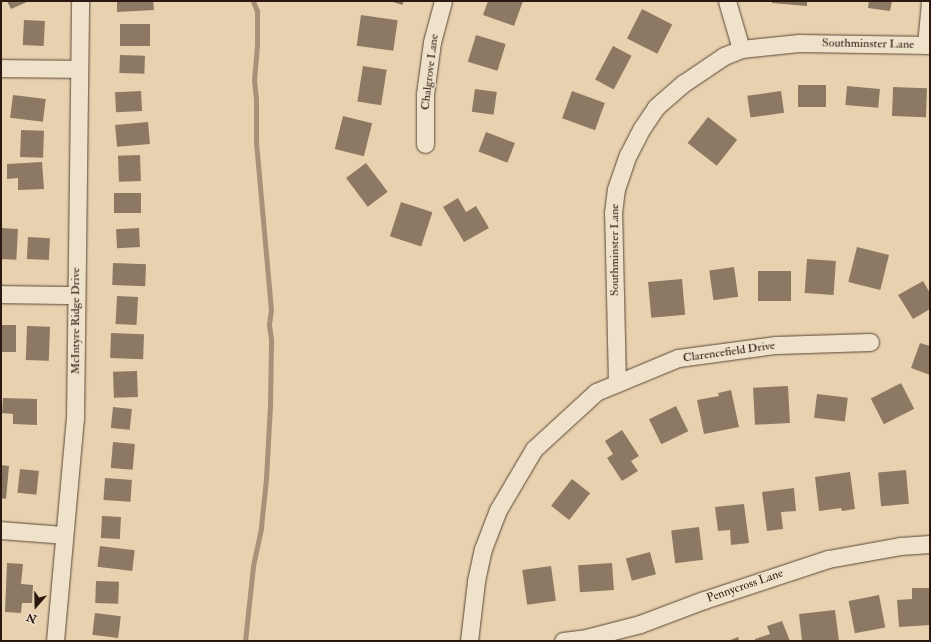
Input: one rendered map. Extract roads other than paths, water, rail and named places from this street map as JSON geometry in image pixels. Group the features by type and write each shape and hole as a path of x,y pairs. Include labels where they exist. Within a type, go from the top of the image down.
{"street":[{"name":"McIntyre Ridge Drive","path":"55,641 75,419 80,1"},
{"name":"Chalgrove Lane","path":"425,144 425,94 432,42 444,1"},
{"path":"727,1 741,49"},
{"path":"928,45 930,2"},
{"name":"Southminster Lane","path":"617,384 613,213 620,177 642,128 656,107 684,83 724,56 741,49 799,43 928,45"},
{"path":"1,68 79,69"},
{"path":"1,294 76,295"},
{"name":"Clarencefield Drive","path":"469,641 476,581 483,549 498,510 534,449 596,392 678,358 776,345 870,342"},
{"path":"1,530 64,535"},
{"name":"Pennycross Lane","path":"563,641 586,638 640,624 704,600 828,559 900,546 930,544"}],"waterway":[{"path":"245,641 253,566 261,527 266,479 270,406 271,339 269,324 271,310 256,143 256,99 254,80 257,43 257,11 253,1"}]}
